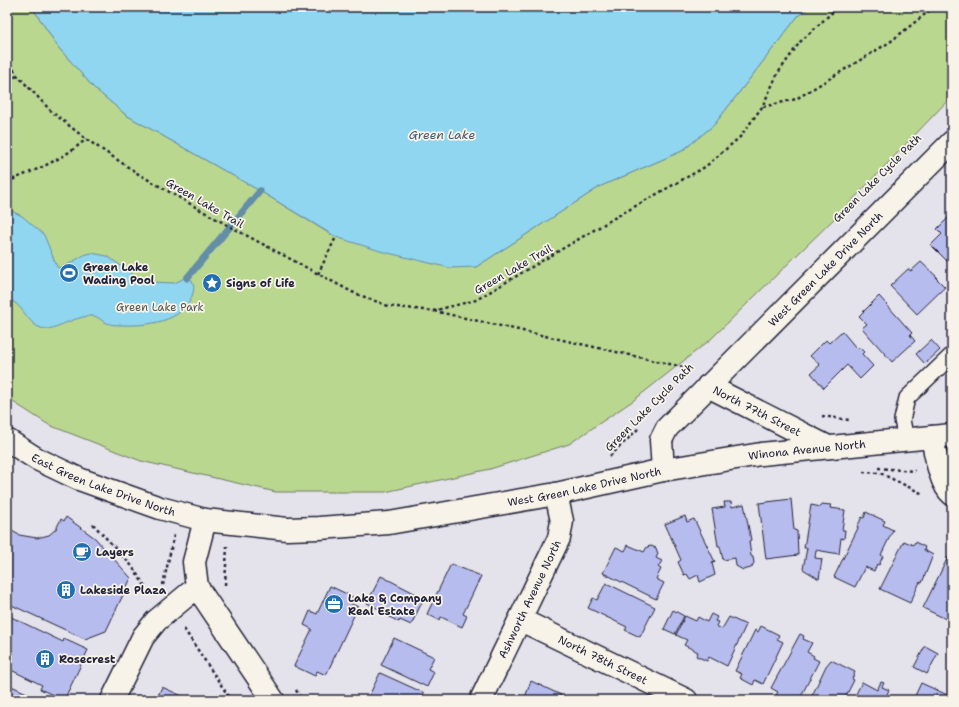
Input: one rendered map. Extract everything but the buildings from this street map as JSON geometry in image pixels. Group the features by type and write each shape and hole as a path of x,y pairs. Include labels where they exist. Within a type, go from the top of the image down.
{"street":[{"name":"West Green Lake Drive North","path":"205,520 287,529 349,527 389,523 556,494 663,470 661,440 663,433 952,142"},
{"name":"North 77th Street","path":"708,386 828,447"},
{"name":"Winona Avenue North","path":"663,470 761,454 942,436"},
{"path":"942,436 941,474 948,491 952,494"},
{"name":"East Green Lake Drive North","path":"7,440 37,459 79,479 153,506 205,520"},
{"name":"Ashworth Avenue North","path":"480,700 521,620 558,538 562,521 556,494"},
{"path":"205,520 194,562 197,587 273,700"},
{"path":"112,700 144,637 161,617 197,587"},
{"name":"North 78th Street","path":"521,620 686,700"}],"lane":[{"path":"906,439 902,420 907,398 952,355"}],"path":[{"name":"Green Lake Trail","path":"7,59 17,75 52,112 86,139 140,175 266,247 352,292 388,306 433,311 476,300 616,217 705,167 740,137 762,107 778,73 800,42 838,7"},
{"path":"762,107 796,100 890,42 934,7"},
{"path":"7,87 17,75"},
{"path":"7,182 57,160 74,150 86,139"},
{"path":"318,274 336,237"},
{"path":"433,311 683,367"},
{"name":"Green Lake Cycle Path","path":"605,461 644,423"},
{"path":"922,472 870,467 863,472 880,473 929,497"},
{"path":"93,524 131,565 145,586"},
{"path":"161,593 171,549"},
{"path":"185,631 231,700"}],"green space":[{"name":"Green Lake Park","path":"7,7 32,7 58,47 94,88 126,115 260,191 336,237 476,267 601,186 682,151 714,125 798,16 809,7 952,7 952,96 841,212 710,340 634,400 569,444 490,469 385,492 276,492 141,461 49,425 7,398"}],"water":[{"name":"Green Lake","path":"32,7 809,7 798,16 714,125 682,151 601,186 476,267 450,268 380,251 336,237 260,191 126,115 94,88 58,47"},
{"name":"Green Lake Wading Pool","path":"7,209 22,216 44,235 57,267 62,268 84,255 91,253 107,256 138,278 150,282 175,283 186,277 191,279 194,288 192,296 181,312 163,321 142,325 114,325 96,317 87,316 49,329 42,328 31,321 18,306 7,299"}],"waterway":[{"path":"187,278 260,191"}],"place":[{"name":"Green Lake Wading Pool","path":"69,273"},
{"name":"Signs of Life","path":"212,283"},
{"name":"Layers","path":"82,552"},
{"name":"Lakeside Plaza","path":"66,590"},
{"name":"Lake & Company Real Estate","path":"334,604"},
{"name":"Rosecrest","path":"45,659"}]}
